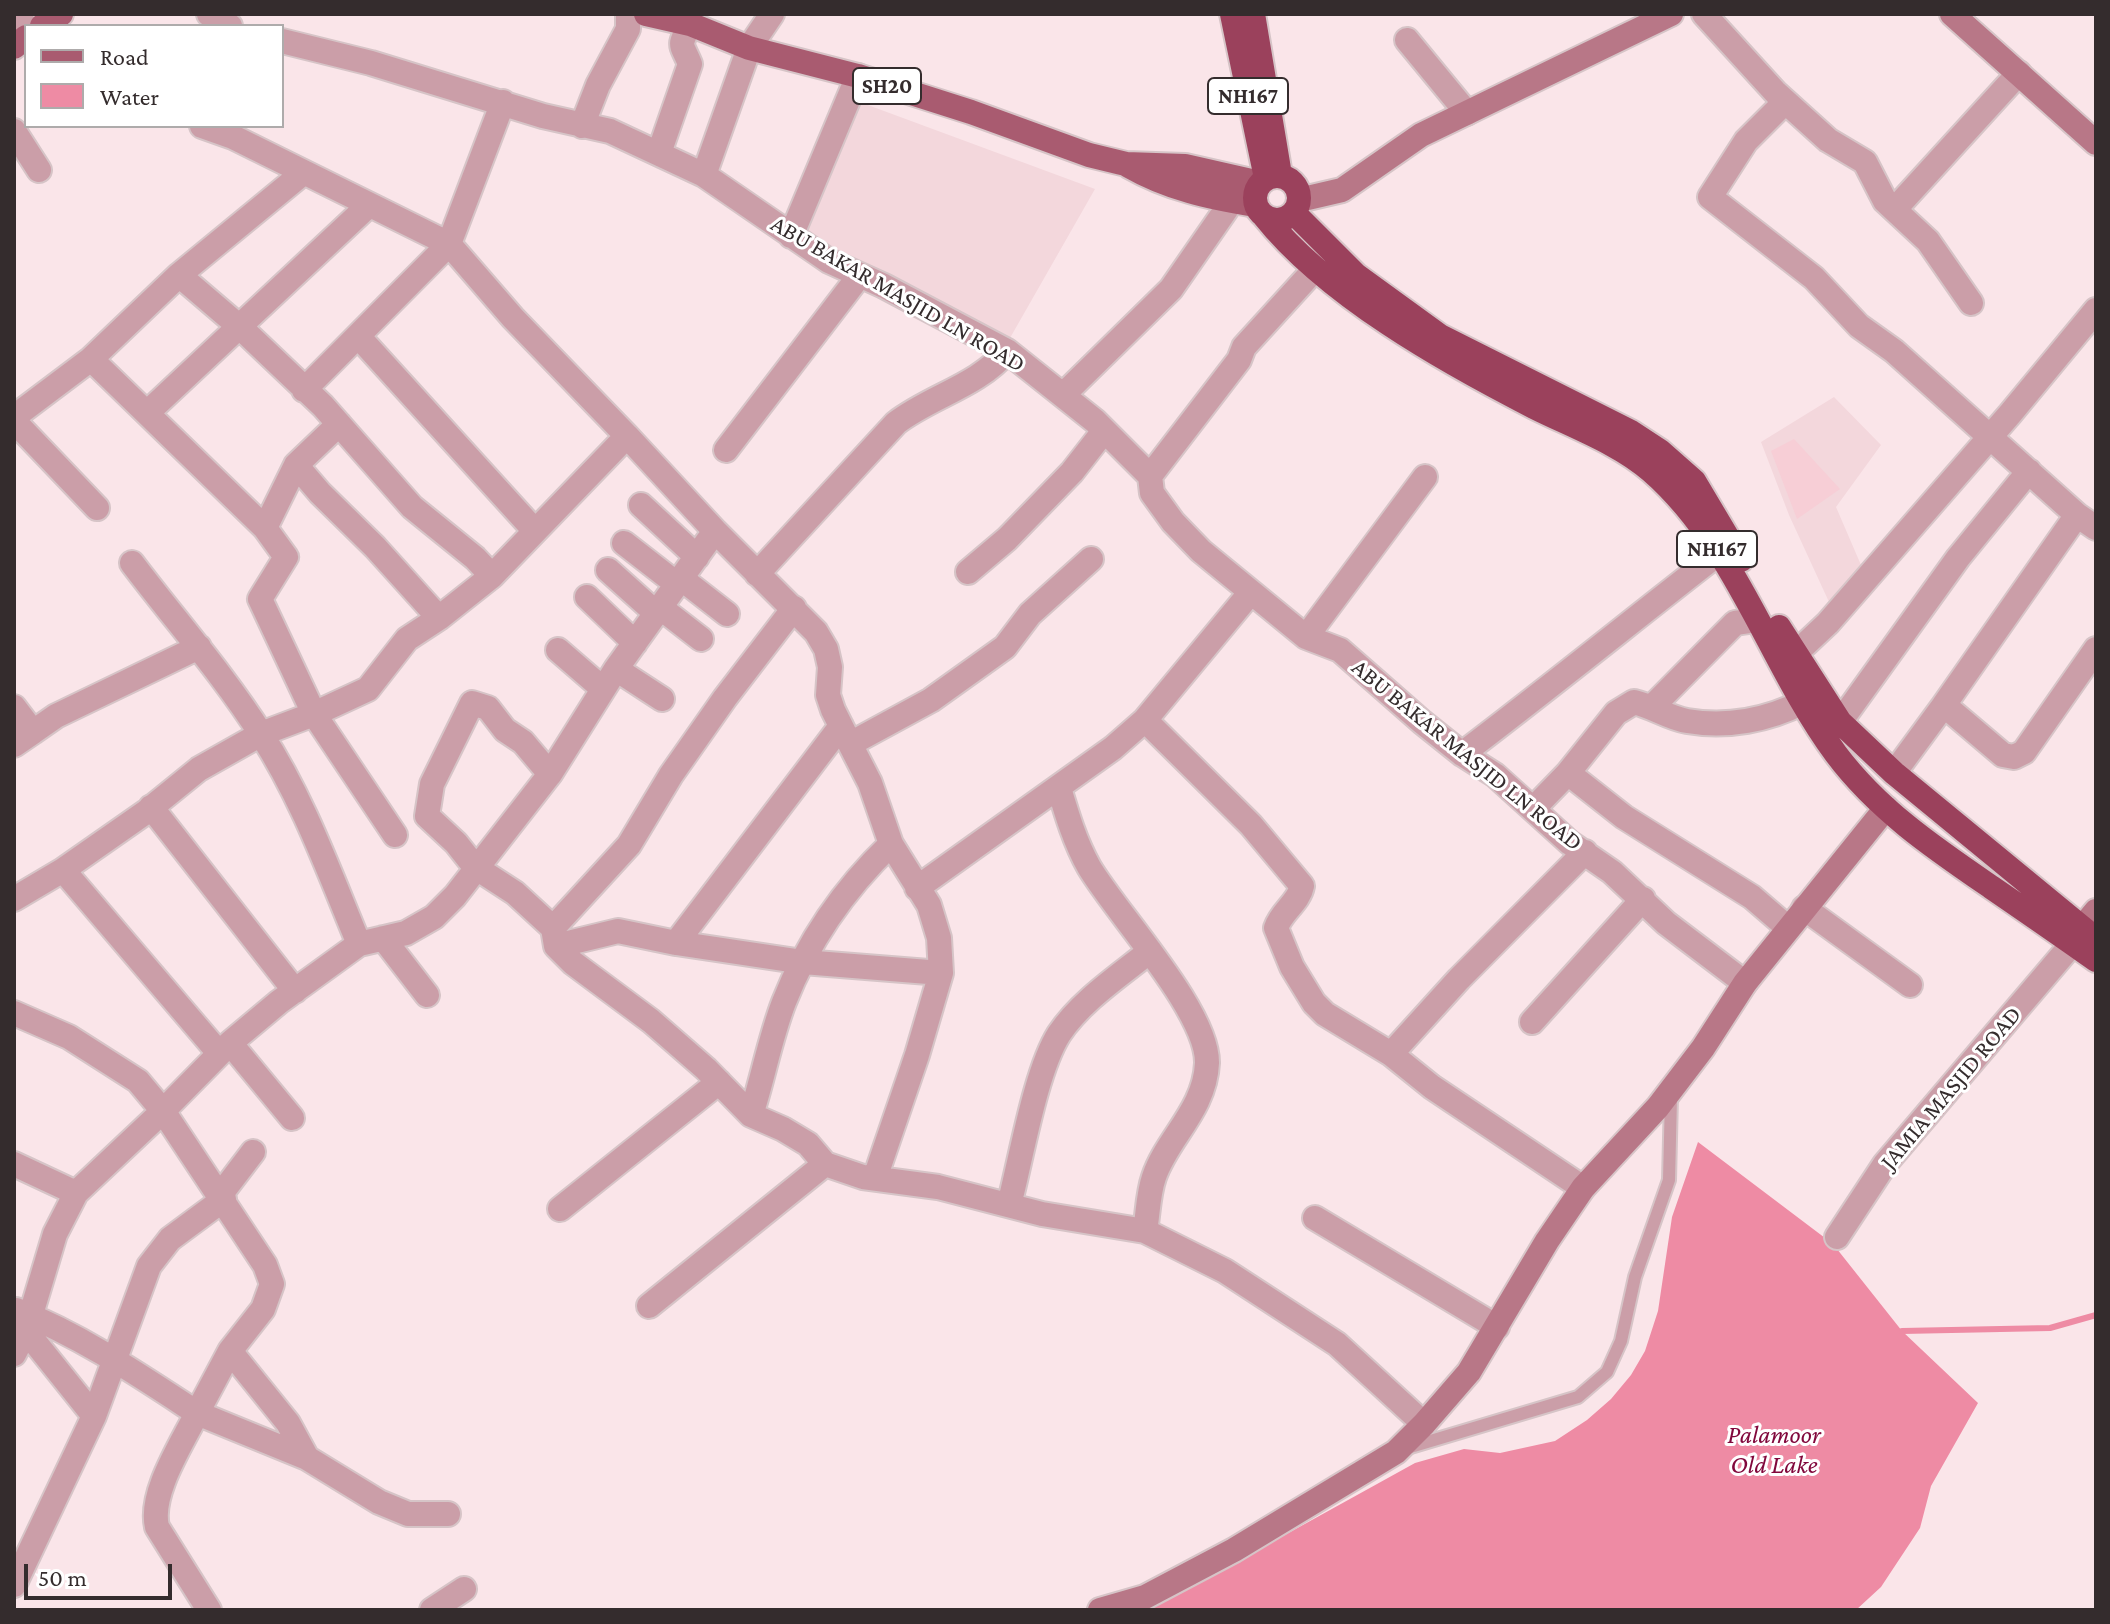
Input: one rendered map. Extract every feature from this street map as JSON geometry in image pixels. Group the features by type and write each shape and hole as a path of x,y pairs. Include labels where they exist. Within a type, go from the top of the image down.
{"highway":[{"name":"NH167","path":"1232,14 1259,193 1285,243 1385,320 1477,377 1648,468 1686,506 1719,553 1803,702 1851,773 1886,808 1937,849 2086,931"},
{"name":"NH167","path":"1253,14 1259,193"},
{"name":"NH167","path":"1259,193 1295,184 1297,206 1356,275 1440,336 1631,432 1694,481 1713,508 1795,654 1840,722 1900,778 2086,931 2096,960"},
{"path":"1259,193 1277,220 1297,206"},
{"path":"1886,808 1900,778"}],"main road":[{"name":"SH20","path":"655,15 690,24 749,48 858,76 971,112 1089,155 1126,164 1185,166 1259,193"}],"street":[{"path":"209,14 226,24"},
{"path":"582,126 598,85 628,29 628,14"},
{"path":"704,175 749,48 772,14"},
{"path":"1297,206 1342,190 1421,135 1671,14"},
{"path":"1704,14 1785,102 1828,140 1865,162 1885,201 1928,241 1971,303"},
{"path":"1952,14 2096,143"},
{"path":"659,153 690,64 681,50 690,24"},
{"path":"1407,40 1467,113"},
{"name":"ABU BAKAR MASJID LN ROAD","path":"284,42 582,126 610,131 704,175 829,261 1007,351 1064,394 1150,476 1152,493 1173,522 1201,551 1306,637 1340,650 1462,754 1495,775 1570,843 1643,899 1666,923 1745,983"},
{"path":"1895,209 2019,73"},
{"path":"791,236 858,76"},
{"path":"304,390 449,244 503,102"},
{"path":"1785,102 1746,141 1710,197 1814,278 1859,326 1894,351 2087,522 1944,705 1900,778"},
{"path":"208,128 233,137 449,244 513,318 715,531 816,632 826,649 830,667 828,695 870,783 891,844 929,905 939,938 941,973 875,1178"},
{"path":"14,131 39,170"},
{"path":"97,508 14,419 91,359 179,275 303,173"},
{"path":"1064,394 1171,289 1259,193"},
{"path":"147,413 369,205"},
{"path":"1150,476 1239,360 1244,347 1315,269"},
{"path":"179,275 241,328 339,424 412,507 475,558 492,576"},
{"path":"726,450 860,275"},
{"path":"1795,654 1828,623 2096,310"},
{"path":"358,336 535,531"},
{"path":"757,574 896,423 915,409 980,375 1007,351"},
{"path":"91,359 265,528 286,557 260,599 314,714 395,835"},
{"path":"265,528 296,465 339,424"},
{"path":"968,572 1007,539 1072,472 1104,431"},
{"path":"14,899 63,870 199,769 261,734 368,689 407,639 492,576 627,436"},
{"path":"296,465 439,618"},
{"path":"1840,722 1958,558 2029,471"},
{"path":"1306,637 1425,477"},
{"path":"641,505 697,557"},
{"path":"14,1354 23,1318 55,1234 76,1193 224,1048 295,991 359,944 406,933 434,917 455,896 550,774 610,679 715,531"},
{"path":"624,543 727,614"},
{"path":"1462,754 1719,553"},
{"path":"676,943 846,735 931,700 1005,647 1030,614 1091,559"},
{"path":"132,563 199,647 261,734 303,807 359,944"},
{"path":"608,570 659,611 701,639"},
{"path":"917,888 1059,788 1145,720 1251,592"},
{"path":"587,597 635,643"},
{"path":"554,937 629,845 671,775 794,608"},
{"path":"1653,706 1735,623 1756,620"},
{"path":"14,707 24,739 56,716 199,647"},
{"path":"1944,705 2003,755 2014,757 2024,752 2096,649"},
{"path":"558,650 610,679 662,699"},
{"path":"1534,808 1568,773 1616,713 1634,702 1653,706 1684,721 1716,723 1752,721 1778,715 1803,702"},
{"path":"550,774 523,742 505,730 488,708 472,703 432,784 427,816 456,843 475,867 515,893 593,980 651,1021 751,1115 808,1144 825,1164 875,1178 938,1187 1042,1214 1145,1231 1225,1271 1337,1344 1424,1424"},
{"path":"1145,720 1251,825 1302,886 1301,893 1279,918 1276,928 1292,967 1314,1003 1335,1021 1391,1054 1432,1087 1583,1188"},
{"path":"1568,773 1624,817 1752,897 1788,928"},
{"path":"1059,788 1073,834 1090,868 1150,951 1197,1024 1207,1061 1202,1093 1154,1177 1145,1231"},
{"path":"151,807 295,991"},
{"path":"1100,1610 1145,1597 1234,1550 1396,1452 1424,1424 1469,1372 1547,1241 1583,1188 1671,1090 1703,1048 1745,983 1886,808"},
{"path":"751,1115 784,1003 803,962 821,928 858,876 891,844"},
{"path":"1391,1054 1459,979 1585,852"},
{"path":"63,870 224,1048 292,1118"},
{"path":"1532,1022 1643,899"},
{"path":"1804,908 1910,985"},
{"path":"554,937 618,931 803,962 941,973"},
{"name":"JAMIA MASJID ROAD","path":"1837,1237 1885,1164 2086,931"},
{"path":"383,938 427,995"},
{"path":"1009,1205 1041,1079 1059,1035 1085,1005 1150,951"},
{"path":"14,1013 69,1037 138,1081 163,1111 222,1197 265,1265 272,1284 263,1309 230,1351 197,1413 153,1512 157,1527 209,1610"},
{"path":"560,1209 719,1082"},
{"path":"14,1585 94,1416 149,1266 170,1239 222,1197 253,1152"},
{"path":"14,1164 76,1193"},
{"path":"649,1306 825,1164"},
{"path":"1315,1218 1497,1327"},
{"path":"23,1318 41,1318 114,1359 197,1413 307,1458 379,1502 408,1514 448,1514"},
{"path":"23,1318 94,1416"},
{"path":"230,1351 288,1423 307,1458"},
{"path":"432,1610 464,1589"}],"lane":[{"path":"1396,1452 1578,1397 1607,1372 1621,1341 1635,1277 1669,1180 1671,1090"}],"shaded area":[{"path":"857,101 1095,189 1006,345 800,234"},
{"path":"1834,397 1881,445 1836,507 1864,572 1829,602 1789,515 1761,442"},
{"path":"1794,439 1840,489 1797,519 1771,451"}],"water":[{"name":"Palamoor Old Lake","path":"1698,1142 1833,1244 1902,1331 1978,1403 1931,1486 1920,1528 1881,1587 1856,1610 1143,1610 1415,1463 1464,1449 1500,1453 1555,1441 1587,1420 1611,1399 1631,1375 1645,1351 1658,1311 1672,1217"}],"waterway":[{"path":"1902,1331 2050,1328 2096,1315"}]}
